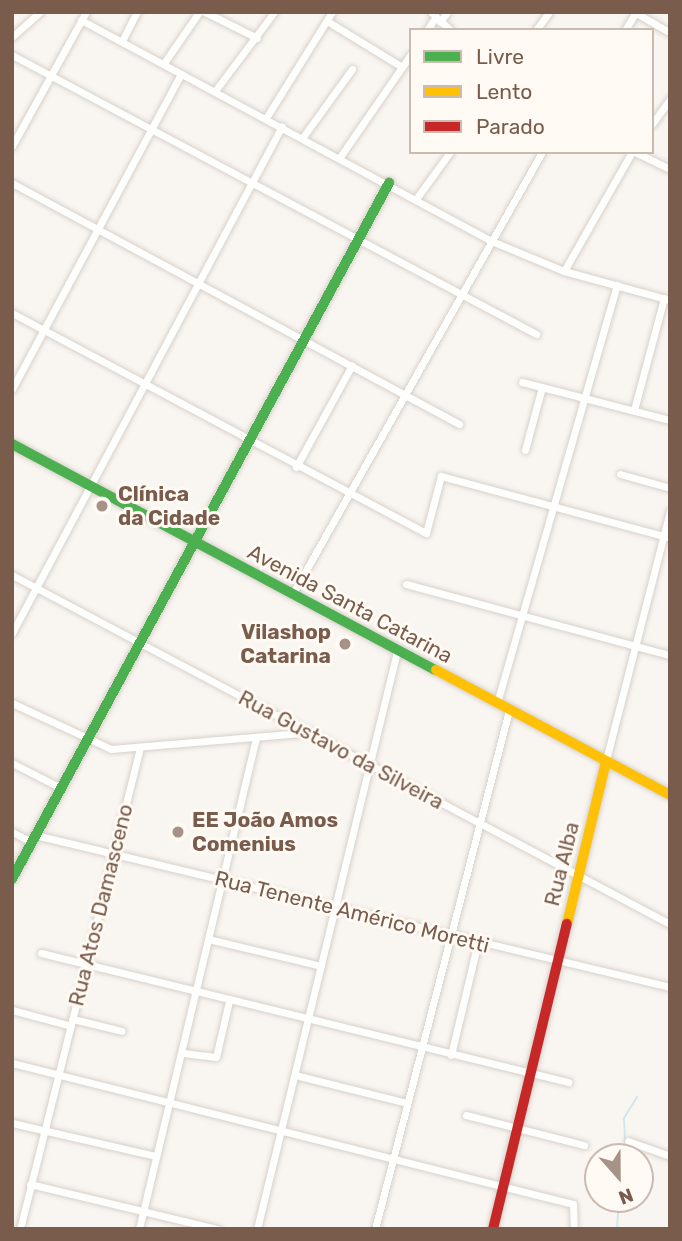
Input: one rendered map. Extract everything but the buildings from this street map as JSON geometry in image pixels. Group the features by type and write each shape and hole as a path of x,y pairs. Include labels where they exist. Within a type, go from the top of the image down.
{"street":[{"path":"12,37 40,12"},
{"path":"12,146 86,12"},
{"path":"122,41 137,12"},
{"path":"164,63 200,12"},
{"path":"205,12 257,38"},
{"path":"215,91 274,12"},
{"path":"266,118 332,12"},
{"path":"435,18 447,12"},
{"path":"537,28 549,12"},
{"path":"626,28 636,13 670,33"},
{"path":"81,20 303,137 489,240 564,271 667,299 634,410"},
{"path":"327,21 402,67"},
{"path":"12,55 52,73 536,334"},
{"path":"341,158 409,57"},
{"path":"303,137 352,69"},
{"path":"12,389 101,230 154,130 180,74"},
{"path":"654,121 670,99"},
{"path":"12,633 282,126"},
{"path":"416,198 449,154"},
{"path":"292,595 459,293 541,154"},
{"path":"564,271 633,154"},
{"path":"638,154 670,169"},
{"path":"12,183 201,281 459,424"},
{"path":"12,879 137,641 388,183"},
{"path":"497,703 582,397 617,285"},
{"path":"12,313 296,467 426,534 441,476 666,537"},
{"path":"296,467 352,365"},
{"path":"522,382 670,420"},
{"path":"526,450 542,387"},
{"name":"Avenida Santa Catarina","path":"12,444 670,795"},
{"path":"620,474 670,488"},
{"name":"Rua Alba","path":"493,1229 556,962 580,876 606,762 604,749 666,537 670,512"},
{"name":"Rua Gustavo da Silveira","path":"12,575 670,924"},
{"path":"406,584 670,655"},
{"path":"257,1229 397,650"},
{"path":"12,703 84,740 139,750 312,732"},
{"path":"375,1229 448,934 509,710"},
{"path":"139,1229 256,738"},
{"name":"Rua Atos Damasceno","path":"21,1224 139,750"},
{"path":"12,763 59,787"},
{"name":"Rua Tenente Américo Moretti","path":"12,832 33,839 113,854 336,906 556,962 668,987"},
{"path":"208,939 321,966"},
{"path":"451,1055 478,942"},
{"path":"41,953 568,1082"},
{"path":"668,987 670,978"},
{"path":"183,1053 216,1057 229,1000"},
{"path":"12,1010 122,1031"},
{"path":"12,1063 393,1156 573,1204 577,1212 574,1229"},
{"path":"295,1075 407,1102"},
{"path":"466,1115 584,1145"},
{"path":"12,1123 156,1156"},
{"path":"628,1141 670,1156"},
{"path":"30,1184 218,1229"}],"waterway":[{"path":"625,1143 624,1118 637,1097"},
{"path":"617,1229 618,1213"}],"traffic: fast":[{"path":"12,879 389,183"},
{"path":"12,444 436,670"}],"traffic: slow":[{"path":"436,670 670,795"},
{"path":"567,924 606,762"}],"traffic: jam":[{"path":"493,1229 567,924"}],"place":[{"name":"Clínica da Cidade","path":"102,506"},
{"name":"Vilashop Catarina","path":"345,644"},
{"name":"EE João Amos Comenius","path":"178,832"}]}
